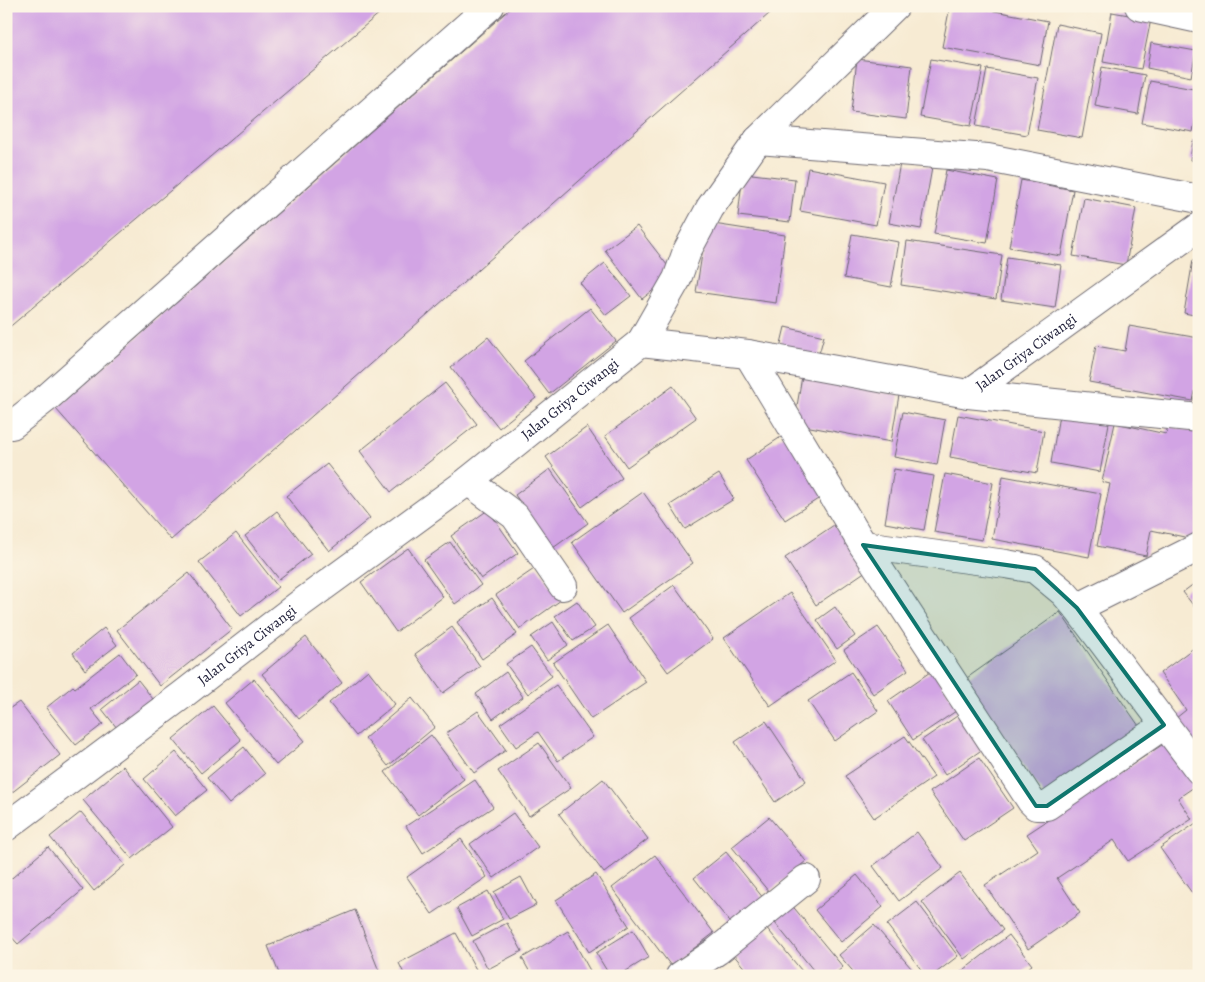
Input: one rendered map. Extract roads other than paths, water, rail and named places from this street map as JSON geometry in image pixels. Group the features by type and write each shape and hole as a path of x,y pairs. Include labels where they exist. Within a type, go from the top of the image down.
{"street":[{"path":"6,424 12,425 50,396 490,6"},
{"path":"641,342 677,279 687,251 710,208 758,140 895,6"},
{"path":"1139,6 1199,19"},
{"path":"758,140 988,158 1199,199"},
{"name":"Jalan Griya Ciwangi","path":"6,827 301,603 468,480 641,342 748,354 968,394 1199,227"},
{"path":"748,354 863,545 1036,806 1047,806 1164,725"},
{"path":"968,394 1199,418"},
{"path":"468,480 515,516 563,586"},
{"path":"863,545 1035,569 1064,593 1077,608 1199,770"},
{"path":"1077,608 1199,547"},
{"path":"680,976 717,951 806,879"}]}
